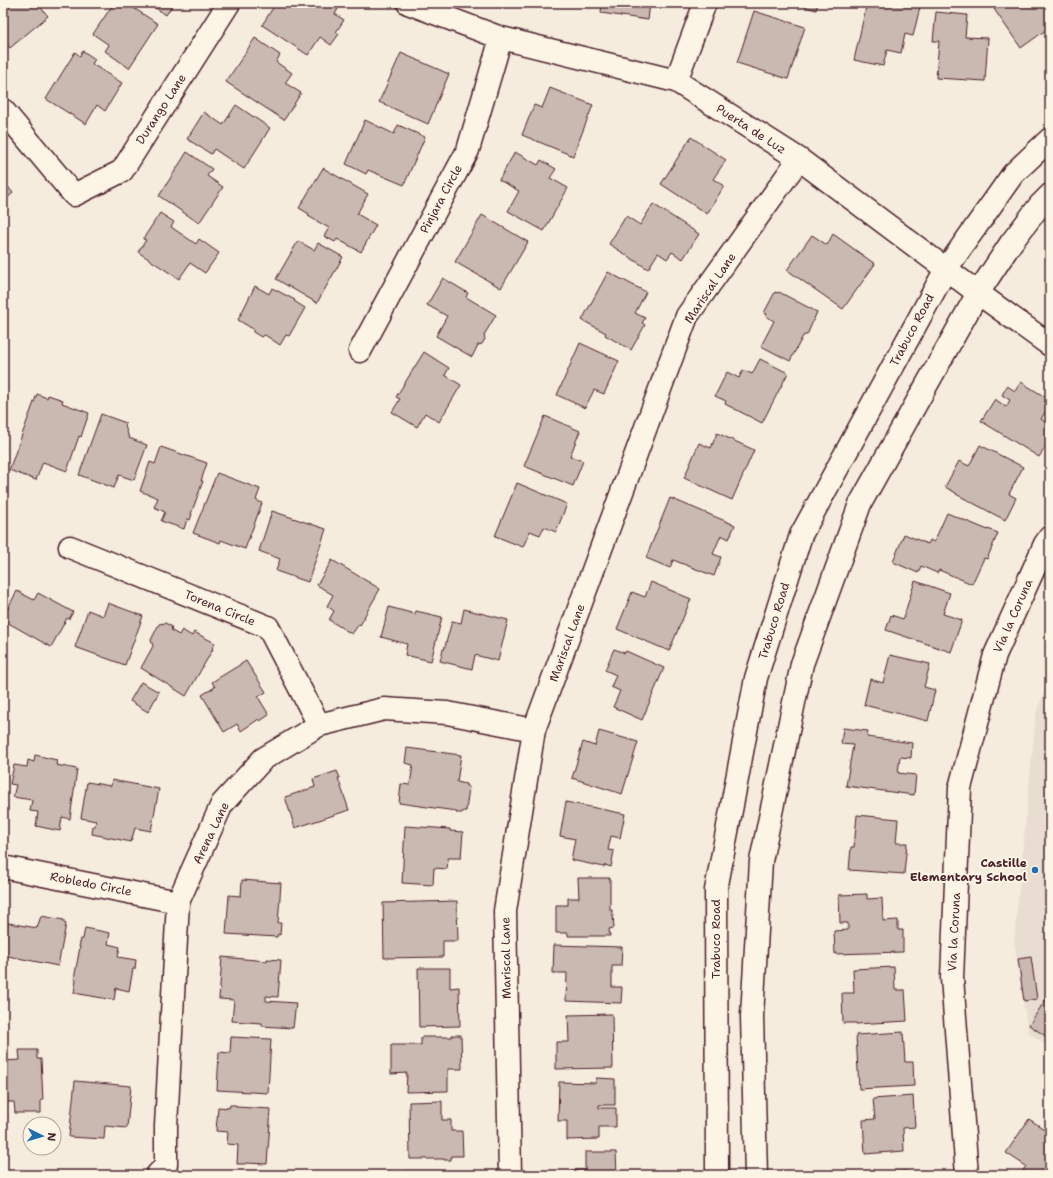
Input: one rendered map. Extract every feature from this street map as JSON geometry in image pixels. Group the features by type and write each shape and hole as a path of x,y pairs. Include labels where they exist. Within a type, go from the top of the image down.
{"street":[{"name":"Durango Lane","path":"3,110 74,194 122,171 229,3"},
{"name":"Puerta de Luz","path":"408,3 501,38 676,81 799,159 1050,345"},
{"path":"676,81 705,3"},
{"name":"Pinjara Circle","path":"360,351 468,150 501,38"},
{"name":"Trabuco Road","path":"717,1175 716,890 756,678 801,535 946,268 1013,174 1050,139"},
{"name":"Mariscal Lane","path":"510,1175 505,911 534,730 687,316 799,159"},
{"path":"756,1175 752,1016 761,861 802,664 860,504 978,293 1011,243 1040,205 1050,195"},
{"name":"Via la Coruna","path":"967,1175 952,978 960,788 995,655 1045,544 1050,537"},
{"name":"Torena Circle","path":"70,547 268,627 319,725"},
{"name":"Arena Lane","path":"157,1175 166,1165 166,1126 178,902 222,804 263,759 319,725 384,709 447,713 534,730"},
{"name":"Robledo Circle","path":"3,867 178,902"}],"shaded area":[{"name":"Castille Elementary School","path":"1050,674 1050,1048 1028,1032 1014,941 1036,715"}],"building":[{"path":"3,3 37,3 48,16 10,48 3,40"},
{"path":"114,3 126,3 158,24 129,68 105,51 109,45 93,34"},
{"path":"148,3 174,3 166,15"},
{"path":"276,3 329,3 338,9 335,14 344,20 336,32 339,34 331,45 320,37 308,55 262,25"},
{"path":"602,3 650,3 648,20 601,13"},
{"path":"794,3 818,3 816,10"},
{"path":"867,3 902,3 920,7 913,36 905,34 901,53 887,50 883,66 854,60"},
{"path":"1004,3 1050,3 1050,27 1021,48 994,9"},
{"path":"754,11 805,27 788,79 737,63"},
{"path":"936,12 967,15 965,37 988,38 985,81 936,78 939,41 933,41"},
{"path":"255,38 280,55 276,62 292,73 285,83 301,93 284,120 226,82"},
{"path":"83,51 95,59 92,64 122,83 105,111 97,105 86,124 46,99 75,52 80,56"},
{"path":"401,53 449,74 428,124 379,102"},
{"path":"550,88 593,105 573,156 522,135 534,105 542,108"},
{"path":"236,105 270,128 244,169 214,149 211,154 187,139 204,112 223,125"},
{"path":"365,120 394,134 398,125 425,137 404,185 368,170 366,174 346,164"},
{"path":"691,137 726,160 713,179 724,186 707,214 661,184"},
{"path":"187,152 212,169 207,176 223,187 199,223 159,196"},
{"path":"515,152 538,165 541,160 556,169 550,178 568,188 544,231 508,211 519,191 499,180"},
{"path":"323,168 368,194 357,214 376,225 361,252 337,239 335,242 324,236 329,228 308,216 309,214 299,208"},
{"path":"3,178 13,193 3,202"},
{"path":"653,204 699,234 683,259 672,252 667,259 658,253 648,269 609,244 626,216 640,225"},
{"path":"160,213 174,222 171,227 196,244 199,239 219,253 205,273 190,263 179,279 138,252 146,240 143,239"},
{"path":"482,215 528,242 501,288 455,262"},
{"path":"833,234 875,264 843,309 787,270 812,235 827,245"},
{"path":"298,241 314,250 318,243 343,257 317,303 276,279"},
{"path":"608,272 646,292 635,313 645,318 642,323 645,325 631,350 605,335 606,333 582,320"},
{"path":"443,278 468,293 466,297 496,315 484,335 485,339 482,344 478,345 472,357 436,336 447,316 427,305"},
{"path":"255,286 269,294 272,288 295,300 294,301 305,308 289,336 286,335 280,345 265,335 261,337 253,332 253,329 238,320"},
{"path":"775,292 779,292 817,312 807,335 803,336 790,361 761,346 774,321 764,313"},
{"path":"580,343 619,361 604,394 594,390 585,408 557,395"},
{"path":"424,352 449,368 445,375 461,385 439,422 425,413 417,427 392,412 400,399 396,397"},
{"path":"760,359 788,373 762,423 725,404 726,401 715,396 727,372 739,378 743,370 752,374"},
{"path":"1021,382 1050,400 1050,404 1041,419 1050,425 1050,440 1039,457 981,421 995,399 1006,407 1010,400 1002,395 1007,386 1015,391"},
{"path":"37,394 47,398 48,395 63,400 62,403 89,413 67,471 43,462 36,480 9,470"},
{"path":"101,414 126,423 125,426 129,438 147,445 134,480 119,475 114,488 79,475"},
{"path":"545,416 580,431 570,456 583,461 573,486 524,466"},
{"path":"717,433 754,450 732,500 684,478 699,443 711,448"},
{"path":"980,445 1023,467 1009,494 1016,498 1005,520 945,487 959,461 969,466"},
{"path":"161,447 207,463 201,481 203,481 190,520 187,519 184,529 161,521 165,512 154,507 158,498 140,491 150,462 155,464"},
{"path":"217,473 260,489 256,500 262,503 245,549 221,540 220,543 193,533"},
{"path":"517,483 567,504 556,532 544,527 540,535 530,531 523,547 495,536"},
{"path":"670,498 735,525 729,539 721,535 713,554 721,557 714,576 673,560 670,568 646,558"},
{"path":"272,511 326,529 308,582 276,571 280,559 259,551"},
{"path":"947,513 998,533 987,559 984,558 972,584 939,570 937,573 921,566 918,573 893,562 904,534 928,544 930,540 934,542"},
{"path":"332,560 380,589 365,617 352,634 329,620 334,611 327,606 333,595 317,585"},
{"path":"915,581 950,593 943,614 962,620 951,652 886,630 891,615 903,619"},
{"path":"651,582 691,599 669,651 617,629 632,592 645,597"},
{"path":"17,591 34,600 38,593 73,612 69,619 67,618 51,647 3,620 3,617"},
{"path":"108,603 143,616 125,665 75,647 88,610 103,616"},
{"path":"389,607 415,614 416,611 442,617 431,661 405,655 407,644 381,637"},
{"path":"464,609 508,620 498,661 475,655 472,669 440,661 452,621 461,623"},
{"path":"165,623 171,626 172,631 179,635 182,630 192,636 194,632 215,643 186,696 141,668 153,646 151,640 159,624"},
{"path":"614,649 625,653 626,651 664,668 642,720 613,707 620,691 611,687 616,675 605,670"},
{"path":"890,655 930,664 924,687 935,690 928,721 864,705 870,679 883,683"},
{"path":"246,661 266,692 258,697 269,715 260,721 259,719 241,731 237,724 224,732 202,695 215,687 212,682"},
{"path":"141,682 159,692 148,712 130,701"},
{"path":"843,728 868,731 867,737 912,743 911,758 900,757 898,773 916,775 914,795 846,786 853,745 841,744"},
{"path":"599,731 638,742 622,794 572,778 583,742 595,746"},
{"path":"407,748 461,755 457,782 466,784 466,786 469,787 466,811 456,813 456,811 399,803 401,784 410,785 413,765 405,763"},
{"path":"35,755 57,760 56,765 77,769 70,819 62,817 60,831 36,826 38,812 30,811 32,800 13,797 16,785 10,784 14,765 27,767 28,760 34,762"},
{"path":"337,771 349,810 295,828 285,797 315,787 313,779"},
{"path":"112,780 159,789 151,831 135,828 131,842 92,834 93,826 95,826 96,821 81,818 87,782 111,786"},
{"path":"566,802 625,814 620,838 611,836 608,850 614,851 611,867 605,865 604,867 571,860 575,839 560,836"},
{"path":"857,815 898,819 896,843 907,843 904,874 849,870 851,847 854,847"},
{"path":"405,826 450,829 450,831 463,832 461,858 448,858 447,869 434,868 433,885 402,883"},
{"path":"578,878 610,878 610,910 612,910 613,914 614,928 609,929 610,936 568,936 568,933 556,933 556,905 568,905 568,898 579,898"},
{"path":"242,880 281,883 278,923 281,923 280,935 278,934 277,937 226,934 229,895 241,896"},
{"path":"867,894 867,899 882,898 883,921 898,920 898,930 903,930 903,952 835,954 834,931 848,930 848,923 840,923 839,895"},
{"path":"457,901 458,941 443,941 443,957 384,958 383,903"},
{"path":"41,916 64,920 64,923 66,924 58,966 3,955 8,923 37,928"},
{"path":"85,928 110,933 108,944 120,947 118,957 136,960 129,991 116,988 114,1000 74,993 76,980 74,979 79,947 81,939 83,939"},
{"path":"554,945 622,947 621,966 612,966 612,987 622,987 621,1003 566,1001 567,973 553,973"},
{"path":"222,957 267,961 267,959 281,960 278,997 266,996 266,1001 296,1003 293,1028 262,1026 262,1023 232,1021 234,1000 219,999"},
{"path":"1031,957 1037,999 1024,1001 1018,959"},
{"path":"894,967 895,990 905,990 907,1021 856,1024 843,1023 842,993 854,993 853,969"},
{"path":"418,968 450,968 450,988 459,987 460,1026 419,1027"},
{"path":"1050,993 1050,1039 1029,1025"},
{"path":"612,1014 613,1068 556,1069 556,1042 569,1042 568,1015"},
{"path":"903,1032 905,1062 913,1062 914,1086 859,1089 856,1035"},
{"path":"452,1035 461,1035 462,1069 448,1069 448,1091 406,1092 407,1073 391,1074 391,1045 421,1045 421,1037 452,1037"},
{"path":"231,1037 271,1039 268,1093 217,1090 219,1052 230,1053"},
{"path":"19,1050 37,1050 37,1059 41,1059 43,1100 41,1100 41,1113 15,1113 14,1102 4,1102 3,1061 20,1060"},
{"path":"596,1078 615,1079 615,1105 599,1105 599,1108 616,1108 616,1127 599,1127 599,1139 567,1140 567,1121 558,1121 559,1082 596,1083"},
{"path":"75,1081 131,1086 127,1128 105,1126 104,1139 69,1137"},
{"path":"913,1096 915,1127 903,1128 904,1151 865,1154 863,1120 875,1119 873,1099"},
{"path":"442,1101 442,1120 451,1120 451,1131 462,1131 463,1156 451,1156 451,1160 410,1159 409,1102"},
{"path":"230,1105 236,1105 236,1107 271,1109 267,1164 237,1164 238,1145 227,1144 228,1132 216,1131 218,1107 229,1108"},
{"path":"1029,1119 1050,1133 1050,1175 1020,1175 1026,1166 1006,1153"},
{"path":"585,1152 616,1152 617,1175 572,1175 572,1170 585,1170"},
{"path":"405,1171 460,1172 460,1175 405,1175"},
{"path":"907,1171 907,1175 837,1175 837,1174"}],"place":[{"name":"Castille Elementary School","path":"1035,870"}]}
